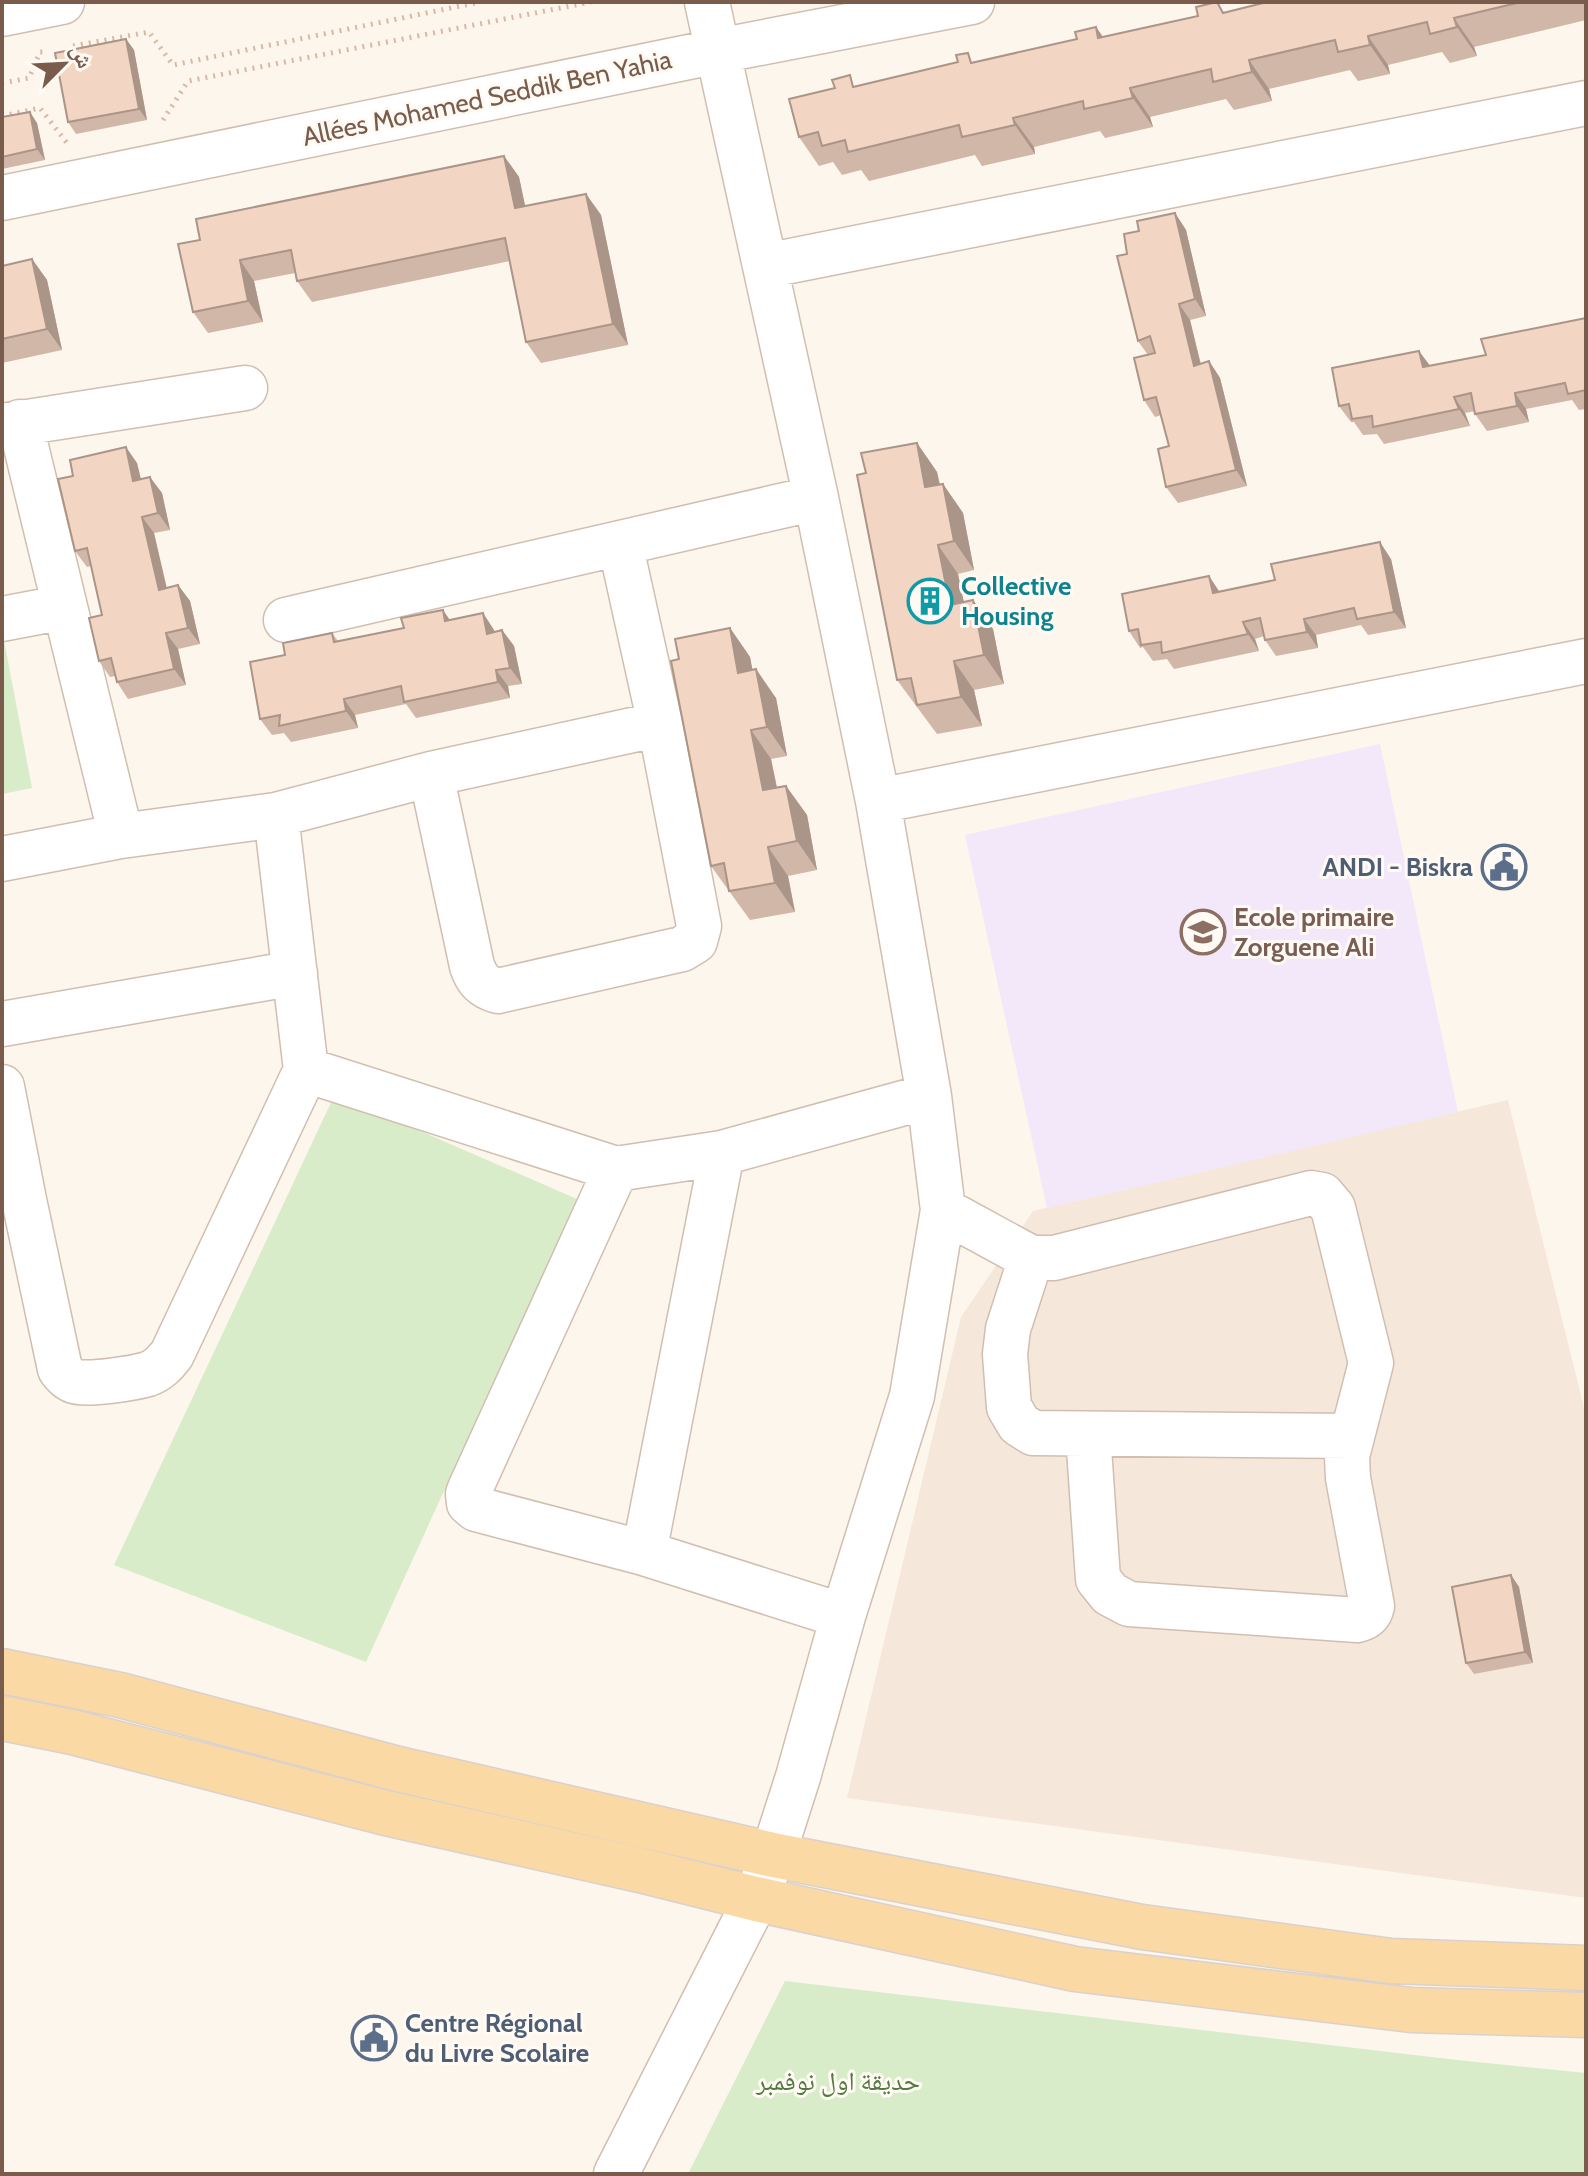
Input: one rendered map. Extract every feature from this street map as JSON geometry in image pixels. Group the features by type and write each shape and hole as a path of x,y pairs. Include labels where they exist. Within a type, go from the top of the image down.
{"main road":[{"path":"2,1671 120,1695 398,1769 773,1855 1157,1929 1391,1961 1586,1968"},
{"path":"2,1718 72,1732 386,1813 1075,1969 1411,2010 1586,2015"}],"street":[{"path":"2,14 62,2"},
{"path":"616,2174 756,1899 773,1855 912,1396 943,1210 929,1096 878,801 816,498 707,2"},
{"name":"Allées Mohamed Seddik Ben Yahia","path":"2,198 972,2"},
{"path":"765,266 1586,103"},
{"path":"121,836 65,607 11,424 245,388"},
{"path":"286,620 816,498"},
{"path":"431,774 472,966 477,978 487,988 498,991 682,949 695,941 699,926 660,724 620,543"},
{"path":"2,619 65,607"},
{"path":"878,801 1586,661"},
{"path":"2,859 121,836 276,815 431,774 660,724"},
{"path":"2,1087 13,1203 60,1369 70,1380 94,1383 148,1374 162,1367 172,1354 306,1070 276,815"},
{"path":"2,1024 295,973"},
{"path":"306,1070 616,1169 722,1153 929,1096"},
{"path":"644,1553 722,1153"},
{"path":"616,1169 468,1494 469,1503 476,1509 644,1553 843,1616"},
{"path":"943,1210 1031,1258 1054,1258 1311,1193 1322,1195 1333,1208 1371,1363 1347,1456 1348,1478 1372,1606 1368,1616 1357,1620 1129,1604 1110,1594 1098,1579 1088,1434"},
{"path":"1031,1258 1008,1329 1005,1354 1009,1407 1019,1424 1033,1433 1352,1436"}],"path":[{"path":"72,46 149,32 173,65 480,2"},
{"path":"156,131 188,81 591,2"},
{"path":"2,83 29,78 40,52 56,49"},
{"path":"2,116 40,108 70,148"}],"shaded area":[{"name":"Ecole primaire Zorguene Ali","path":"1380,744 1458,1112 1047,1208 965,835"},
{"path":"1508,1100 1586,1416 1586,1898 847,1798 961,1317 1033,1211"}],"green space":[{"path":"2,640 32,788 2,794"},
{"path":"335,1094 577,1199 366,1662 114,1565"},
{"name":"حديقة اول نوفمبر","path":"785,1981 1586,2073 1586,2174 688,2174"}],"building":[{"path":"1217,2 1223,13 1267,2 1521,2 1454,18 1457,27 1430,34 1427,22 1368,36 1370,45 1338,52 1335,40 1249,60 1252,72 1213,82 1211,69 1130,88 1133,98 1084,109 1083,101 1013,118 1015,125 962,137 959,125 848,152 845,140 822,146 818,132 799,137 789,99 835,88 832,80 850,75 853,87 958,62 956,55 968,53 971,63 1077,39 1075,32 1096,27 1098,38 1198,16 1196,7"},
{"path":"126,39 139,109 68,122 55,53"},
{"path":"30,112 37,149 2,157 2,117"},
{"path":"504,156 515,208 586,194 613,324 526,342 505,238 297,281 291,250 240,260 248,301 193,312 178,244 200,240 196,219"},
{"path":"1175,213 1195,299 1179,304 1194,366 1209,361 1236,470 1166,487 1158,449 1169,446 1156,397 1144,400 1134,358 1155,353 1150,336 1138,341 1117,256 1127,254 1124,234 1139,231 1137,221"},
{"path":"32,259 47,329 2,339 2,266"},
{"path":"1586,318 1586,390 1568,394 1565,383 1515,393 1517,406 1475,414 1471,393 1454,397 1459,409 1373,427 1372,416 1352,419 1349,404 1339,406 1332,368 1419,351 1423,367 1486,355 1481,339"},
{"name":"Collective Housing","path":"917,443 925,487 943,484 954,541 938,545 950,605 973,600 984,655 954,661 961,697 917,705 911,678 897,680 857,475 866,473 861,453"},
{"path":"126,447 133,481 150,477 158,513 142,517 159,590 178,585 188,628 166,633 174,669 117,682 111,658 99,661 89,618 102,615 87,548 75,551 58,479 73,476 70,460"},
{"path":"1380,542 1394,612 1357,619 1354,608 1304,619 1307,632 1265,640 1260,618 1243,622 1248,634 1162,653 1161,642 1141,645 1138,629 1129,631 1122,594 1209,576 1213,593 1275,580 1271,564"},
{"path":"443,610 445,621 483,613 487,634 502,630 510,668 496,670 498,682 404,702 401,686 344,699 346,711 279,726 280,715 260,719 250,662 285,655 283,643 332,633 334,642 404,628 401,618"},
{"path":"730,628 738,673 756,669 767,727 751,730 763,790 786,786 797,841 768,847 775,883 729,891 724,863 711,866 671,661 679,659 675,639"},
{"path":"1511,1575 1525,1652 1466,1663 1452,1587"}],"place":[{"name":"Collective Housing","path":"930,601"},
{"name":"ANDI - Biskra","path":"1504,867"},
{"name":"Ecole primaire Zorguene Ali","path":"1203,932"},
{"name":"Centre Régional du Livre Scolaire","path":"374,2038"}]}
